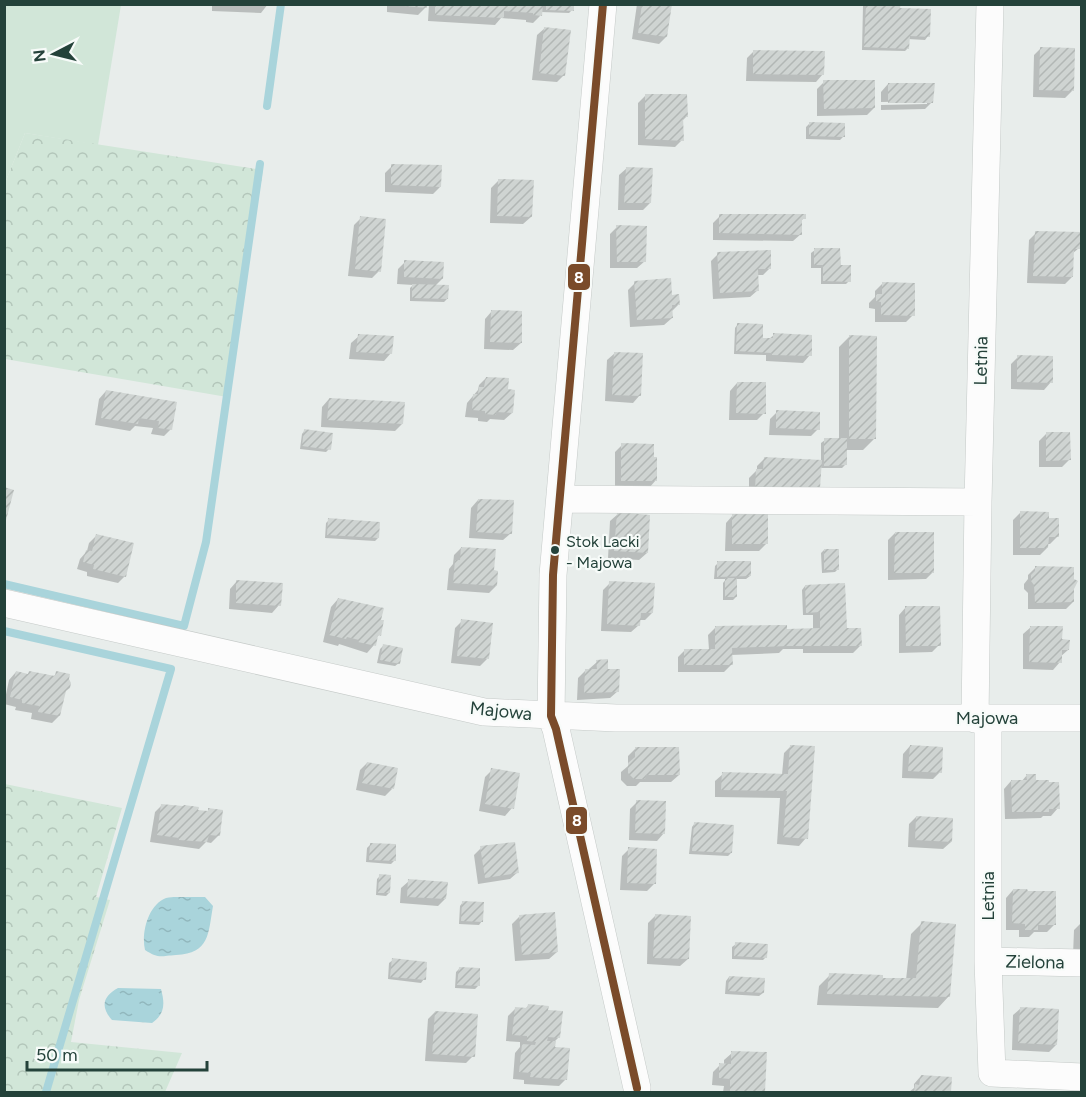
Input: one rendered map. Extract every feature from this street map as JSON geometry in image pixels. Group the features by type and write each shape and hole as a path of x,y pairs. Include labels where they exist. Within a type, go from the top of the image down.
{"street":[{"path":"603,4 553,575 551,716 576,815 637,1088"},
{"name":"Letnia","path":"990,4 978,502 981,718 992,1073 1082,1077"},
{"path":"560,499 978,502"},
{"name":"Majowa","path":"4,603 484,712 616,718 1082,718"},
{"name":"Zielona","path":"988,961 1082,963"}],"green space":[{"path":"5,5 121,5 98,145 25,133 5,183"},
{"path":"25,133 263,170 227,397 5,359 5,183"},
{"path":"5,784 122,808 96,897 110,900 79,1000 71,1042 182,1053 165,1092 5,1092"}],"water":[{"path":"205,897 213,906 208,933 201,946 195,950 163,956 154,955 145,950 144,936 147,920 160,902 166,898"},
{"path":"118,988 161,989 162,1012 152,1023 112,1020 106,1011 105,1002 106,998"}],"building":[{"path":"404,4 427,4 427,8 404,6"},
{"path":"435,4 543,4 542,16 533,15 533,13 504,11 504,18 435,15"},
{"path":"546,4 574,4 574,11 546,10"},
{"path":"642,4 672,4 667,37 638,33"},
{"path":"866,4 901,4 900,8 931,9 930,37 910,36 909,49 864,47"},
{"path":"544,27 571,30 565,76 539,73"},
{"path":"1040,47 1075,48 1074,91 1039,90"},
{"path":"753,50 825,51 824,75 753,74"},
{"path":"823,80 875,80 875,108 824,109"},
{"path":"888,83 935,83 933,103 888,103"},
{"path":"645,94 687,94 688,117 683,117 684,141 645,139"},
{"path":"809,122 845,123 845,137 809,136"},
{"path":"391,164 442,165 441,187 391,185"},
{"path":"626,167 653,168 651,203 624,203"},
{"path":"498,179 534,180 532,217 497,216"},
{"path":"719,214 806,214 806,219 802,219 802,235 719,233"},
{"path":"360,216 386,219 381,272 355,269"},
{"path":"616,225 647,226 646,262 617,262"},
{"path":"1035,231 1081,232 1080,249 1074,249 1073,277 1033,276"},
{"path":"814,248 840,248 841,265 851,265 851,282 823,281 823,265 814,265"},
{"path":"771,250 771,269 758,269 759,291 720,293 717,252"},
{"path":"404,260 444,262 443,279 404,277"},
{"path":"671,278 672,295 679,294 680,305 672,305 673,318 637,320 634,281"},
{"path":"882,282 915,283 915,316 881,315 881,302 876,301 876,294 882,294"},
{"path":"412,284 449,285 448,299 412,298"},
{"path":"491,310 522,311 522,343 490,342"},
{"path":"737,323 763,324 763,338 773,338 773,333 812,335 812,356 736,351"},
{"path":"358,334 394,336 392,354 356,352"},
{"path":"849,335 877,336 876,439 849,439"},
{"path":"614,352 643,353 641,396 612,395"},
{"path":"1017,355 1053,356 1053,383 1017,382"},
{"path":"486,377 509,378 508,389 515,390 513,413 496,412 496,415 472,410 473,394 478,394 479,387 484,387"},
{"path":"737,382 766,382 766,414 736,413"},
{"path":"106,390 177,402 172,430 158,428 159,421 139,418 138,424 101,418"},
{"path":"329,398 405,402 403,424 327,420"},
{"path":"776,410 820,412 820,430 776,428"},
{"path":"304,429 333,433 331,450 302,446"},
{"path":"1046,432 1070,432 1071,460 1046,461"},
{"path":"824,438 847,438 847,465 824,466"},
{"path":"621,443 654,444 654,457 657,457 657,481 621,481"},
{"path":"764,457 822,460 820,488 755,490 756,469 763,469"},
{"path":"4,487 14,490 5,524 4,524"},
{"path":"478,499 514,500 512,534 476,532"},
{"path":"1020,511 1049,512 1049,518 1059,518 1059,537 1049,537 1048,548 1020,548"},
{"path":"617,512 650,515 648,553 614,551"},
{"path":"732,514 768,514 768,544 732,544"},
{"path":"328,518 380,522 379,538 327,535"},
{"path":"895,532 934,532 934,573 894,573"},
{"path":"96,534 134,543 126,577 93,569 94,565 83,562 86,550 92,551"},
{"path":"461,547 496,549 494,570 498,571 497,586 453,583 455,560 460,560"},
{"path":"824,549 839,549 839,570 824,570"},
{"path":"717,561 751,561 751,576 717,577"},
{"path":"1035,566 1074,567 1074,579 1078,581 1074,589 1074,602 1035,603 1031,575 1035,571"},
{"path":"725,578 737,578 737,597 725,597"},
{"path":"236,580 283,583 281,606 236,603"},
{"path":"609,581 655,583 653,613 641,613 640,626 607,624"},
{"path":"845,583 847,628 861,628 862,646 732,648 733,665 684,665 684,649 715,649 715,626 787,625 787,629 820,628 820,612 806,613 805,585"},
{"path":"338,598 384,608 381,636 378,635 376,646 347,637 346,639 329,635"},
{"path":"905,606 940,606 941,646 906,646"},
{"path":"461,619 493,623 489,659 457,656"},
{"path":"1030,626 1063,626 1062,639 1070,640 1069,650 1062,650 1062,663 1029,662"},
{"path":"383,644 403,648 400,664 380,660"},
{"path":"608,659 608,669 620,669 619,692 584,693 585,669 597,669 596,660"},
{"path":"16,671 55,676 56,671 70,674 70,688 66,691 60,716 38,712 39,706 22,703 22,700 10,697"},
{"path":"790,745 815,746 808,839 783,837 787,791 721,790 722,772 788,774"},
{"path":"910,745 943,747 942,773 908,771"},
{"path":"635,747 679,747 680,775 646,775 645,779 634,779 628,773 628,763 635,757"},
{"path":"367,762 398,768 394,789 362,783"},
{"path":"491,768 520,773 514,809 485,804"},
{"path":"1026,774 1036,774 1036,780 1059,782 1060,809 1049,809 1049,812 1012,812 1011,780 1027,780"},
{"path":"636,800 666,801 665,834 635,833"},
{"path":"161,804 199,807 198,810 208,811 208,808 223,810 220,836 209,835 207,842 179,840 179,838 157,835"},
{"path":"916,816 953,818 952,842 915,840"},
{"path":"694,822 734,825 732,853 692,851"},
{"path":"515,842 519,873 485,878 480,846"},
{"path":"370,843 396,844 396,861 369,860"},
{"path":"628,847 657,849 656,884 627,883"},
{"path":"379,874 391,875 390,893 378,893"},
{"path":"408,879 448,882 446,899 407,897"},
{"path":"1013,889 1056,891 1056,925 1038,925 1038,930 1025,930 1025,924 1012,923"},
{"path":"462,901 484,902 483,922 461,921"},
{"path":"555,912 558,952 522,955 519,915"},
{"path":"655,914 691,916 689,959 653,958"},
{"path":"921,921 956,924 950,997 827,994 829,973 883,975 883,978 916,978"},
{"path":"735,942 768,944 767,958 734,956"},
{"path":"392,958 427,962 426,980 390,977"},
{"path":"459,967 480,968 480,986 457,985"},
{"path":"729,976 765,978 764,993 728,991"},
{"path":"528,1004 549,1006 548,1010 563,1011 560,1038 548,1037 547,1041 556,1041 555,1047 570,1048 567,1080 530,1077 531,1073 519,1072 522,1044 535,1045 536,1042 527,1041 527,1036 512,1035 515,1007 527,1008"},
{"path":"1020,1007 1059,1009 1057,1045 1018,1043"},
{"path":"435,1011 478,1014 475,1057 432,1054"},
{"path":"731,1051 767,1052 765,1092 730,1092 730,1079 719,1078 719,1063 731,1064"},
{"path":"921,1075 952,1077 951,1092 914,1092 915,1084 919,1085"}],"waterway":[{"path":"267,106 281,4"},
{"path":"4,584 184,626 206,542 260,164"},
{"path":"4,631 171,669 46,1092"}],"transit line":[{"name":"8","path":"603,4 553,575 551,716 556,729 637,1088"}],"place":[{"name":"Stok Lacki - Majowa","path":"555,550"}]}
